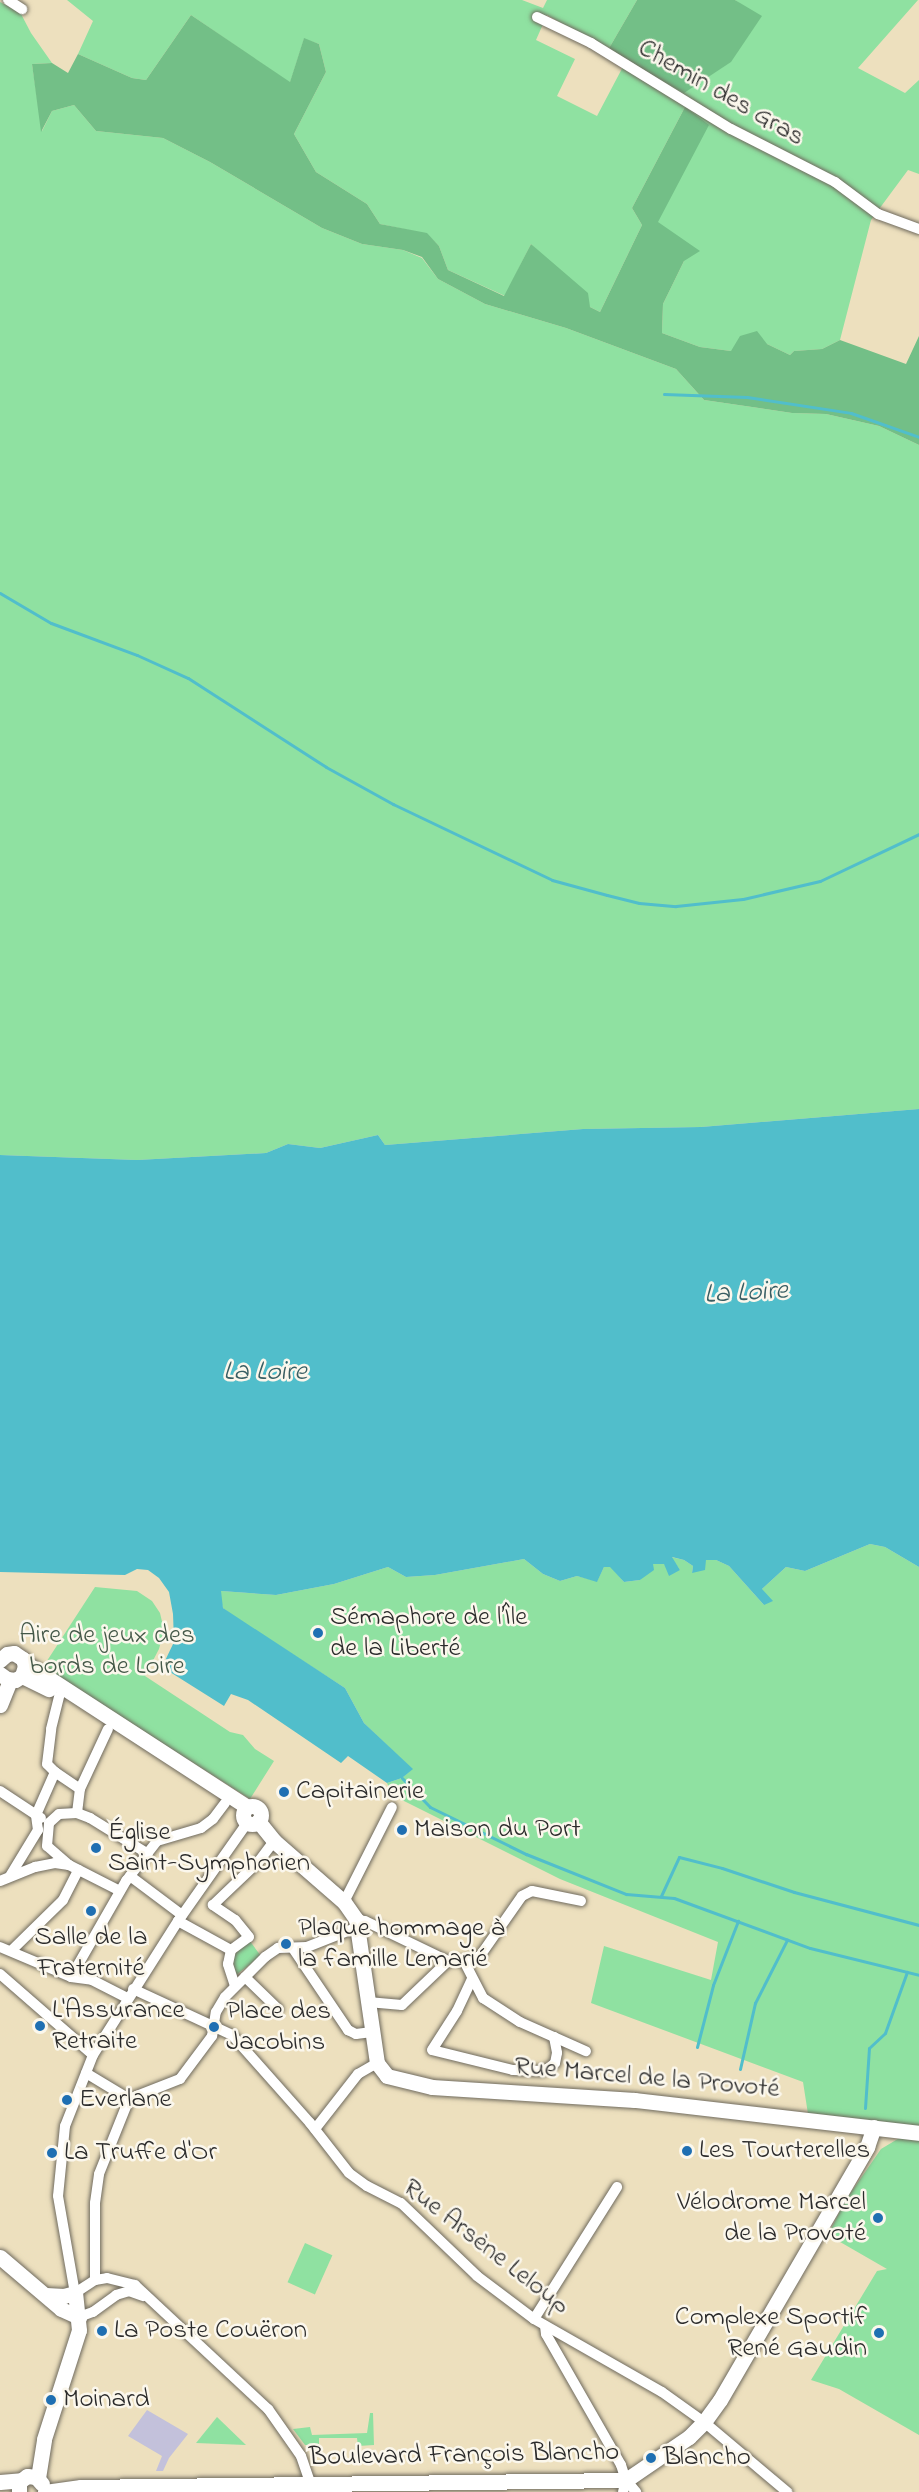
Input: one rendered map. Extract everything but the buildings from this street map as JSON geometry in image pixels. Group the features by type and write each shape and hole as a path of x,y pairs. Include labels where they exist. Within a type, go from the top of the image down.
{"street":[{"path":"8,0 22,9"},
{"name":"Chemin des Gras","path":"537,17 591,43 730,129 835,182 878,214 919,229"},
{"path":"0,1705 14,1673 14,1653 1,1657"},
{"path":"14,1673 38,1681 108,1729 249,1816"},
{"path":"14,1673 249,1816 271,1839 341,1899 358,1926 377,2063 358,2074 315,2129"},
{"path":"59,1696 51,1729 47,1764 80,1789"},
{"path":"77,1813 80,1789 108,1729"},
{"path":"5,1879 38,1830 36,1815 55,1772"},
{"path":"0,1791 49,1823"},
{"path":"71,1977 126,1883 158,1841 187,1834 207,1824 225,1803"},
{"path":"341,1899 392,1806"},
{"path":"73,1868 47,1846 49,1823 59,1814 77,1813 121,1835 148,1854"},
{"path":"31,2485 78,2338 79,2317 57,2185 65,2126 93,2055 130,1993 249,1816"},
{"path":"235,1986 228,1964 231,1950 249,1937 235,1920 213,1905 260,1862 271,1839"},
{"path":"5,1879 55,1863 126,1883 231,1950"},
{"path":"12,1950 63,1900 73,1868"},
{"path":"95,2280 95,2203 99,2174 129,2099 180,2079 212,2036 216,2012 235,1986 261,1961 278,1948 294,1950 358,1926 365,1921 448,1961 465,1961 480,1956 522,1896 532,1891 581,1901"},
{"name":"Rue Arsène Leloup","path":"0,1947 12,1950 71,1977 92,1980 139,1994 215,2025 236,2038 315,2129 349,2173 367,2186 401,2204 423,2222 477,2276 534,2319 635,2375 704,2422 787,2492"},
{"path":"294,1950 348,2030 356,2034 372,2032"},
{"path":"368,2002 402,2005 448,1961"},
{"path":"465,1961 483,1998 495,2008 586,2051"},
{"path":"0,1974 93,2055"},
{"path":"245,1977 278,2009"},
{"path":"472,1979 457,2011 432,2050 513,2070 542,2071 555,2063 557,2053 554,2037"},
{"name":"Rue Marcel de la Provoté","path":"377,2063 387,2076 432,2087 635,2100 919,2133"},
{"path":"86,2073 129,2099"},
{"name":"Boulevard François Blancho","path":"0,2482 72,2489 624,2486 682,2442 704,2422 720,2400 872,2138 874,2127"},
{"path":"534,2319 617,2187"},
{"path":"0,2257 61,2309 79,2317 93,2312 116,2295 129,2291 138,2293 156,2303"},
{"path":"46,2295 64,2296 75,2293 95,2280 115,2279 135,2285 268,2409 301,2456 319,2487"},
{"path":"115,2279 116,2295"},
{"path":"545,2326 546,2334 621,2465 624,2486 636,2492"},
{"name":"Boulevard François Blancho","path":"0,2489 31,2485"}],"shaded area":[{"path":"147,2410 188,2434 169,2458 163,2471 156,2471 162,2456 128,2436"}],"green space":[{"path":"67,0 522,0 543,8 547,0 637,0 608,50 547,15 536,40 575,59 557,96 597,116 626,61 743,6 735,0 918,0 858,68 905,93 919,80 919,174 908,170 871,220 840,340 822,349 794,351 790,355 767,344 731,351 700,347 662,333 663,304 684,261 657,222 668,198 685,107 632,208 642,225 600,312 590,307 531,244 505,296 448,270 439,246 427,234 380,224 367,204 316,172 294,134 326,72 319,44 304,39 290,83 191,15 146,80 132,78 78,54 93,21"},
{"path":"637,0 735,0 762,16 731,62 684,93 608,50"},
{"path":"0,2 20,12 31,33 52,63 32,64 42,131 52,111 74,105 96,131 163,138 210,162 322,228 362,244 403,250 422,258 438,279 485,304 566,328 676,369 704,400 792,413 826,414 879,426 919,445 919,1109 701,1127 583,1129 385,1145 378,1135 320,1148 288,1144 266,1153 137,1160 0,1155"},
{"path":"191,15 290,82 304,38 319,44 326,72 294,134 316,172 367,204 380,224 427,233 439,246 448,270 504,296 531,244 588,293 590,307 600,312 642,225 632,208 685,107 709,125 658,222 700,251 684,261 663,304 662,333 700,347 731,351 740,336 757,331 767,344 790,355 794,351 822,349 840,340 906,364 919,336 919,445 879,426 826,414 792,413 704,400 676,369 566,328 485,304 438,279 422,257 403,250 362,244 322,228 210,162 163,138 96,131 74,105 52,111 41,132 32,64 52,63 68,73 78,54 132,78 146,80"},
{"path":"870,1544 885,1547 919,1567 919,2128 808,2114 803,2082 591,2003 604,1946 711,1980 718,1942 560,1879 392,1795 387,1783 402,1778 412,1769 364,1723 345,1688 233,1616 223,1608 221,1601 221,1591 276,1595 334,1584 388,1567 406,1577 435,1575 524,1559 543,1574 560,1581 577,1576 597,1581 604,1567 611,1567 624,1582 640,1580 652,1564 664,1564 680,1570 671,1557 684,1560 693,1566 692,1573 706,1560 716,1560 729,1566 764,1605 762,1589 786,1567 805,1571"},
{"name":"Aire de jeux des bords de Loire","path":"95,1587 137,1591 152,1601 160,1613 164,1630 159,1649 145,1676 230,1732 243,1735 255,1749 274,1761 250,1799 43,1667"},
{"path":"249,1940 261,1956 236,1975 232,1957"},
{"path":"901,2137 919,2140 919,2435 839,2389 811,2380 877,2271 887,2269 828,2235 845,2201 881,2149"},
{"path":"305,2243 332,2255 315,2294 288,2282"},
{"path":"370,2413 373,2413 374,2445 358,2446 357,2438 319,2438 319,2445 305,2445 293,2429 310,2427 312,2435 367,2433"},
{"path":"217,2417 246,2445 196,2443"}],"water":[{"name":"La Loire","path":"919,1109 919,1567 885,1547 870,1544 805,1571 786,1567 762,1589 773,1601 764,1605 729,1566 716,1560 706,1560 705,1570 692,1573 693,1566 684,1560 672,1557 680,1570 669,1576 664,1564 653,1564 654,1570 640,1580 624,1582 610,1567 604,1567 597,1582 577,1576 560,1581 543,1574 524,1559 435,1575 406,1577 388,1567 334,1584 276,1595 221,1591 223,1608 345,1688 364,1723 413,1769 402,1778 387,1783 348,1756 341,1763 248,1700 231,1694 224,1706 162,1667 174,1642 173,1614 169,1592 159,1578 148,1570 137,1569 125,1575 0,1572 0,1155 137,1160 266,1153 288,1144 320,1148 378,1135 385,1145 583,1129 701,1127"}],"waterway":[{"path":"664,394 747,397 851,413 919,437"},
{"path":"0,593 51,623 137,655 188,678 326,767 393,804 552,880 607,895 639,903 676,906 743,899 820,881 919,834"},
{"path":"402,1778 430,1807 526,1854 626,1894 674,1898 810,1948 919,1975"},
{"path":"661,1896 679,1857 722,1868 794,1892 919,1925"},
{"path":"697,2047 713,1985 738,1921"},
{"path":"740,2069 755,2003 787,1940"},
{"path":"865,2108 869,2048 885,2033 907,1972"}],"place":[{"name":"Sémaphore de l’Île de la Liberté","path":"318,1633"},
{"name":"Capitainerie","path":"284,1792"},
{"name":"Maison du Port","path":"402,1830"},
{"name":"Église Saint-Symphorien","path":"96,1848"},
{"name":"Salle de la Fraternité","path":"91,1911"},
{"name":"Plaque hommage à la famille Lemarié","path":"286,1944"},
{"name":"L'Assurance Retraite","path":"40,2026"},
{"name":"Place des Jacobins","path":"214,2027"},
{"name":"Everlane","path":"67,2100"},
{"name":"Les Tourterelles","path":"687,2151"},
{"name":"La Truffe d'Or","path":"52,2153"},
{"name":"Vélodrome Marcel de la Provoté","path":"878,2218"},
{"name":"La Poste Couëron","path":"102,2331"},
{"name":"Complexe Sportif René Gaudin","path":"879,2333"},
{"name":"Moinard","path":"51,2400"},
{"name":"Blancho","path":"651,2458"}]}
